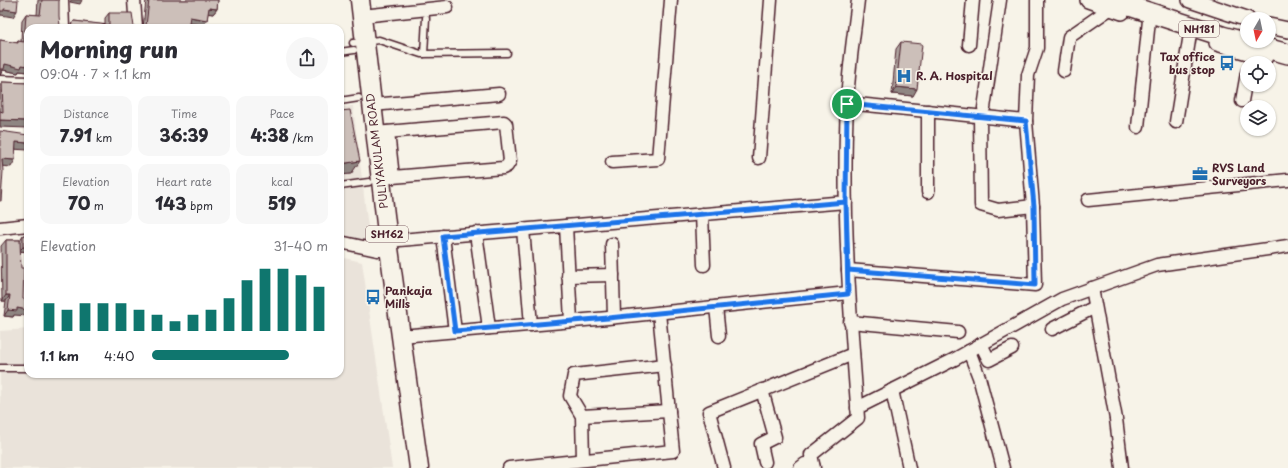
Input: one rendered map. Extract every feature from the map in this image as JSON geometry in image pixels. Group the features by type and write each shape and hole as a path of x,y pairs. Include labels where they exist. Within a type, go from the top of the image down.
{"highway":[{"name":"NH181","path":"1151,0 1240,29"},
{"name":"NH181","path":"1111,4 1288,54"},
{"path":"1276,39 1288,42"}],"main road":[{"name":"PULIYAKULAM ROAD","path":"348,0 353,47 366,101 381,179"},
{"name":"PULIYAKULAM ROAD","path":"353,47 361,8"},
{"name":"PULIYAKULAM ROAD","path":"366,101 382,132 382,246 407,468"},
{"name":"PULIYAKULAM ROAD","path":"382,246 401,336 419,468"}],"street":[{"path":"62,0 63,24"},
{"path":"134,0 136,24"},
{"path":"612,162 658,159 670,0"},
{"path":"759,158 771,0"},
{"path":"813,467 811,455 858,418 848,294 846,202 847,104 858,0"},
{"path":"969,45 974,0"},
{"path":"1000,0 982,112 981,205 998,210 1034,206"},
{"path":"848,270 1035,285 1034,206 1026,121 1028,75 1037,48 1037,0"},
{"path":"1088,0 1111,4 1245,56"},
{"path":"1193,1 1240,17"},
{"path":"1064,70 1069,37 1111,4"},
{"path":"361,8 447,7"},
{"path":"1138,127 1149,20"},
{"path":"1276,27 1288,30"},
{"path":"1176,122 1190,34"},
{"path":"1276,60 1288,61"},
{"path":"0,82 24,83"},
{"path":"366,101 499,94"},
{"path":"847,104 928,111 982,112 1026,121"},
{"path":"928,111 928,192"},
{"path":"381,179 503,168 507,166 510,161 506,124 504,122 382,132"},
{"path":"1088,200 1288,180"},
{"path":"344,242 382,246 443,236 846,202"},
{"path":"702,214 704,265"},
{"path":"0,228 24,225"},
{"path":"566,226 571,321"},
{"path":"523,229 531,325"},
{"path":"476,233 489,328"},
{"path":"443,236 455,331"},
{"path":"612,244 614,317"},
{"path":"857,408 969,351 1062,299 1157,265 1288,246"},
{"path":"568,276 613,275"},
{"path":"1092,288 1116,419 1122,468"},
{"path":"401,336 659,313 848,294"},
{"path":"1052,329 1095,306"},
{"path":"716,307 719,336"},
{"path":"509,468 674,451 659,313"},
{"path":"850,322 958,332"},
{"path":"981,344 989,360 1012,348"},
{"path":"969,351 979,377 1003,468"},
{"path":"724,468 709,412 853,354"},
{"path":"583,460 582,416 570,396 574,375 665,365"},
{"path":"762,390 775,437 761,444 765,462"},
{"path":"892,390 909,468"},
{"path":"582,416 670,411"},
{"path":"800,468 805,464 813,467"}],"lane":[{"path":"424,54 426,18"},
{"path":"353,47 379,40 424,54 507,53"},
{"path":"344,101 366,101"},
{"path":"344,185 381,179"},
{"path":"0,368 24,368"}],"shaded area":[{"path":"353,106 370,244 344,237 344,107"},
{"path":"344,258 362,262 392,468 0,468 0,331 24,329 24,378 344,378"}],"building":[{"path":"0,0 18,0 17,11 4,9 4,11 0,11"},
{"path":"42,0 59,0 60,24 25,24 26,14 40,15"},
{"path":"149,0 218,0 217,9 209,8 207,20 190,17 189,24 146,24"},
{"path":"109,13 132,13 134,24 109,24"},
{"path":"74,21 100,24 73,24"},
{"path":"0,40 18,43 18,41 24,42 24,65 22,65 21,68 5,64 4,69 0,69"},
{"path":"901,42 922,44 917,89 896,87"},
{"path":"2,82 24,83 24,121 0,120 0,111 3,112"},
{"path":"350,110 360,161 344,163 344,111"},
{"path":"0,131 24,134 24,143 16,142 15,160 2,159 3,171 0,201"},
{"path":"23,235 24,247 23,247"},
{"path":"6,240 20,240 21,268 24,268 24,309 17,308 17,311 8,310 10,295 6,295"}],"place":[{"name":"Tax office bus stop","path":"1227,63"},
{"name":"R. A. Hospital","path":"904,76"},
{"name":"RVS Land Surveyors","path":"1200,174"},
{"name":"Pankaja Mills","path":"373,297"}],"route":[{"path":"847,104 846,202 848,294 608,318 455,331 443,236 846,202 848,270 1035,285 1034,206 1026,121 847,104"}]}
